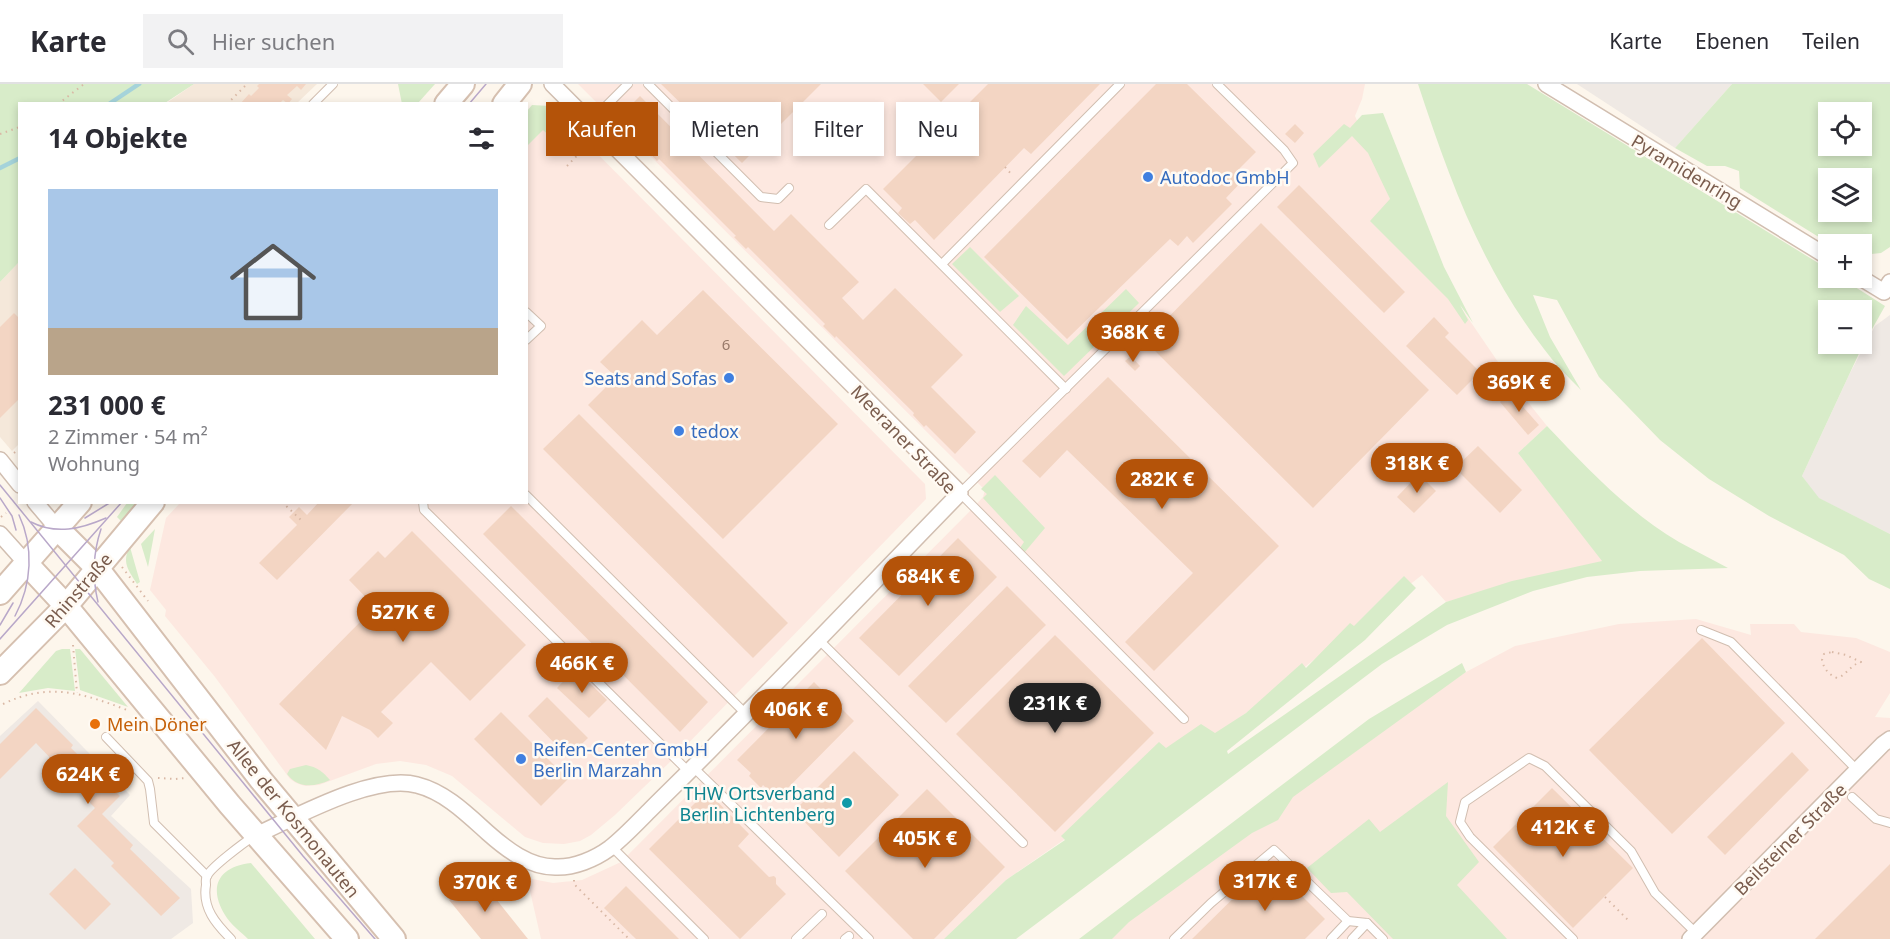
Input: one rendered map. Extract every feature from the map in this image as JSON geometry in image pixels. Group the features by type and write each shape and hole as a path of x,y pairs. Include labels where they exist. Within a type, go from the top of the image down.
{"main road":[{"path":"448,102 464,84"},
{"path":"506,102 520,84"},
{"path":"0,593 78,504"},
{"name":"Rhinstraße","path":"0,673 66,606 151,504"},
{"name":"Allee der Kosmonauten","path":"57,528 97,568 292,819 394,939"},
{"name":"Allee der Kosmonauten","path":"26,563 66,606 256,835 347,939"}],"street":[{"name":"Meeraner Straße","path":"552,84 570,102"},
{"name":"Pyramidenring","path":"1546,84 1818,251"},
{"name":"Meeraner Straße","path":"256,835 344,795 375,785 396,782 417,784 437,792 504,847 520,857 554,868 588,860 611,846 691,769 960,493 624,156"},
{"path":"1872,285 1884,292 1890,282"},
{"path":"6,458 18,480"},
{"name":"Allee der Kosmonauten","path":"37,504 57,528"},
{"name":"Allee der Kosmonauten","path":"0,534 26,563"},
{"name":"Beilsteiner Straße","path":"1693,936 1883,744 1890,740"}],"lane":[{"path":"315,102 333,84"},
{"path":"610,102 628,84"},
{"path":"648,84 760,197 778,199 789,188"},
{"path":"942,264 1120,84"},
{"path":"1184,719 960,493 1293,164 1284,150 1217,84"},
{"path":"830,225 866,189 1066,389"},
{"path":"528,314 541,326 528,338"},
{"path":"528,497 746,714"},
{"path":"423,504 424,510 869,939"},
{"path":"1701,630 1731,642 1857,770"},
{"path":"818,639 1023,843"},
{"path":"106,737 148,781 154,823 207,876"},
{"path":"1573,939 1470,837 1460,822 1465,802 1529,758 1545,766 1631,851 1655,893 1693,936"},
{"path":"1852,797 1876,819 1890,823"},
{"path":"231,939 214,921 207,907 205,892 207,876 240,844 256,835"},
{"path":"611,846 704,939"},
{"path":"1174,939 1211,903 1274,850 1348,921 1367,923 1383,939"},
{"path":"796,939 822,914"},
{"path":"1331,939 1348,921"},
{"path":"1352,939 1367,923"}],"path":[{"path":"61,102 84,84"},
{"path":"229,102 247,84"},
{"path":"0,134 18,128"},
{"path":"567,166 577,156"},
{"path":"284,504 301,520"},
{"path":"0,511 3,515"},
{"path":"73,642 77,694"},
{"path":"1832,652 1861,662 1856,663 1842,677 1837,678 1824,668 1822,660 1824,654 1832,652"},
{"path":"3,704 21,696 52,690 77,694 128,710"},
{"path":"148,781 159,777 181,778"},
{"path":"574,879 574,884 629,939"},
{"path":"1605,897 1628,920"}],"shaded area":[{"path":"194,84 317,84 298,102 168,102"},
{"path":"578,84 1365,84 1355,116 1395,211 1511,381 1547,426 1518,453 1603,561 1446,602 1422,575 1246,713 1006,880 946,939 541,939 527,878 553,883 582,880 621,862 972,509 983,497 985,490 650,156 658,156 658,102 596,102"},
{"path":"1577,84 1732,84 1675,148"},
{"path":"546,107 546,156 600,156 925,484 926,499 671,761 615,815 591,835 580,841 564,844 543,843 525,837 452,776 426,765 400,761 376,764 319,785 305,786 296,783 290,779 215,677 165,616 166,610 150,590 166,518 179,504 528,504 528,112"},
{"path":"18,263 18,445 12,451 0,437 0,282"},
{"path":"1890,315 1890,534 1818,498 1802,476 1860,354 1872,354 1872,332 1875,326"},
{"path":"1696,619 1751,635 1750,624 1794,624 1801,632 1856,638 1890,652 1890,693 1875,717 1890,718 1890,939 1099,939 1351,749 1466,672 1515,646 1619,624"},
{"path":"38,701 130,795 111,816 191,889 193,923 171,939 0,939 0,736"}],"green space":[{"path":"0,84 194,84 167,102 18,102 18,263 0,282"},
{"path":"398,84 435,84 419,102 402,102"},
{"path":"1418,84 1527,84 1818,263 1818,288 1857,288 1885,306 1872,329 1872,300 1818,300 1818,354 1859,354 1802,476 1819,498 1890,534 1890,589 1869,579 1844,555 1769,516 1709,479 1660,440 1599,377 1557,300 1533,295 1550,337 1581,390 1548,355 1502,287 1469,222 1442,155"},
{"path":"1732,84 1890,84 1890,247 1881,253 1872,254 1872,234 1818,234 1818,237 1740,188 1739,171 1725,166 1707,166 1675,148"},
{"path":"532,105 546,106 546,133 543,130 528,145 528,110"},
{"path":"1383,113 1444,267 1473,323 1460,305 1468,320 1465,324 1448,299 1370,221 1390,199 1368,153 1352,136 1319,168 1313,154 1344,124 1350,128 1362,115"},
{"path":"970,247 1019,296 1000,312 952,264"},
{"path":"1126,289 1139,303 1064,376 1013,325 1026,306 1068,345"},
{"path":"1547,426 1577,458 1642,517 1679,542 1728,568 1640,571 1587,577 1533,591 1447,625 1382,664 1016,939 944,939 1006,880 1065,840 1061,836 1159,742 1166,748 1201,724 1215,733 1246,713 1302,663 1306,668 1350,623 1354,626 1404,576 1416,588 1365,640 1227,751 1228,754 1446,602 1512,581 1602,561 1518,453"},
{"path":"995,475 1045,528 1024,553 1020,548 1024,542 983,498 987,494 981,489"},
{"path":"126,504 142,504 124,524 117,517"},
{"path":"155,529 148,567 141,544"},
{"path":"130,547 140,582 137,584 126,562"},
{"path":"70,649 75,691 48,688 19,693 56,651"},
{"path":"75,649 80,649 128,707 80,690"},
{"path":"1462,663 1466,672 1293,797 1278,820 1252,833 1129,922 1112,939 1079,939 1369,719"},
{"path":"306,765 320,770 330,780 307,785 296,782 287,774 290,769"},
{"path":"1448,782 1446,816 1479,862 1457,885 1507,939 1393,939 1347,892 1331,893 1307,868 1369,819 1380,832"},
{"path":"297,836 385,939 379,939 293,838"},
{"path":"251,863 315,939 248,939 230,922 217,896 219,880 231,869"}],"building":[{"path":"259,84 306,84 301,90 297,86 287,95 292,99 290,102 283,100 281,102 242,102 259,88 257,86"},
{"path":"661,84 821,84 803,102 793,102 793,112 781,124 781,102 679,102"},
{"path":"923,84 959,84 941,102"},
{"path":"988,84 1100,84 1031,154 1024,148 934,240 915,220 910,224 898,213 902,208 883,189 916,156 979,156 979,102 970,102"},
{"path":"1156,84 1187,84 1256,152 1237,171 1244,179 1226,198 1232,204 1193,243 1187,236 1178,246 1170,239 1067,339 984,257"},
{"path":"640,96 646,102 634,102"},
{"path":"658,114 670,126 670,156 700,156 774,231 791,214 859,282 842,298 863,320 895,288 963,355 931,387 976,432 955,454 926,425 924,427 913,415 914,413 836,336 835,338 823,326 825,324 748,247 746,249 734,237 736,236 659,159 657,161 652,156 658,156"},
{"path":"1295,124 1304,133 1295,143 1285,134"},
{"path":"735,156 749,156 742,163"},
{"path":"1299,185 1405,292 1384,313 1277,207"},
{"path":"1261,223 1429,390 1313,508 1145,341"},
{"path":"703,290 838,424 723,539 588,405 616,377 600,362 642,320 657,335"},
{"path":"14,313 18,317 18,400 0,418 0,327"},
{"path":"1434,317 1449,333 1445,337 1480,372 1457,395 1406,346"},
{"path":"1131,356 1140,366 1135,371 1125,361"},
{"path":"1108,377 1279,546 1154,671 1125,642 1193,573 1067,450 1040,478 1022,461"},
{"path":"1509,391 1539,425 1528,435 1500,402"},
{"path":"579,414 788,623 753,658 543,449"},
{"path":"1478,446 1522,490 1500,513 1455,468"},
{"path":"1419,474 1436,491 1414,513 1397,497"},
{"path":"317,504 352,504 277,580 259,563 297,525 289,517 299,507 307,515"},
{"path":"511,506 708,702 680,732 483,534"},
{"path":"412,531 526,645 470,701 431,662 381,712 393,723 378,738 370,730 342,716 326,750 279,704 366,616 375,624 380,612 349,580 378,551 385,558"},
{"path":"958,538 997,577 899,676 859,638"},
{"path":"1007,586 1046,625 946,723 908,686"},
{"path":"1055,635 1154,733 1055,832 956,734"},
{"path":"1702,638 1785,723 1672,834 1589,750"},
{"path":"575,669 607,700 589,718 557,688"},
{"path":"814,682 828,696 831,693 843,704 840,707 854,721 777,799 763,785 761,788 749,776 751,773 737,760"},
{"path":"547,697 588,738 568,757 528,716"},
{"path":"36,708 73,745 71,748 120,796 102,814 133,845 130,849 180,898 161,916 111,866 114,863 77,826 95,808 53,765 55,763 36,743 0,779 0,744"},
{"name":"Reifen-Center GmbH Berlin Marzahn","path":"501,712 568,779 541,806 474,739"},
{"name":"THW Ortsverband Berlin Lichtenberg","path":"854,751 899,795 839,857 794,811"},
{"path":"1792,752 1809,770 1725,855 1707,837"},
{"path":"1552,788 1633,868 1573,928 1493,847"},
{"path":"927,789 1005,867 934,939 913,939 845,871"},
{"path":"707,791 749,834 738,846 769,877 776,878 776,884 786,894 740,939 649,849"},
{"path":"1269,863 1325,919 1305,939 1192,939"},
{"path":"1890,864 1890,939 1815,939"},
{"path":"75,868 111,904 85,930 49,894"},
{"path":"479,875 528,939 481,939 449,900"},
{"path":"626,886 679,939 636,939 604,908"}],"waterway":[{"path":"112,102 139,84"},
{"path":"0,168 18,159"}],"tram line":[{"path":"471,102 486,84"},
{"path":"0,485 303,856 375,939"},
{"path":"0,498 12,516 16,530"},
{"path":"85,518 108,504"},
{"path":"0,639 120,504"},
{"path":"15,616 25,591 29,566 27,540 19,515"},
{"path":"31,522 50,528 68,529 78,528 106,518"},
{"path":"98,602 94,565 101,529"},
{"path":"0,625 13,603"}],"place":[{"name":"Autodoc GmbH","path":"1148,177"},
{"name":"Seats and Sofas","path":"729,378"},
{"name":"tedox","path":"679,431"},
{"name":"Mein Döner","path":"95,724"},
{"name":"Reifen-Center GmbH Berlin Marzahn","path":"521,759"},
{"name":"THW Ortsverband Berlin Lichtenberg","path":"847,803"}]}
